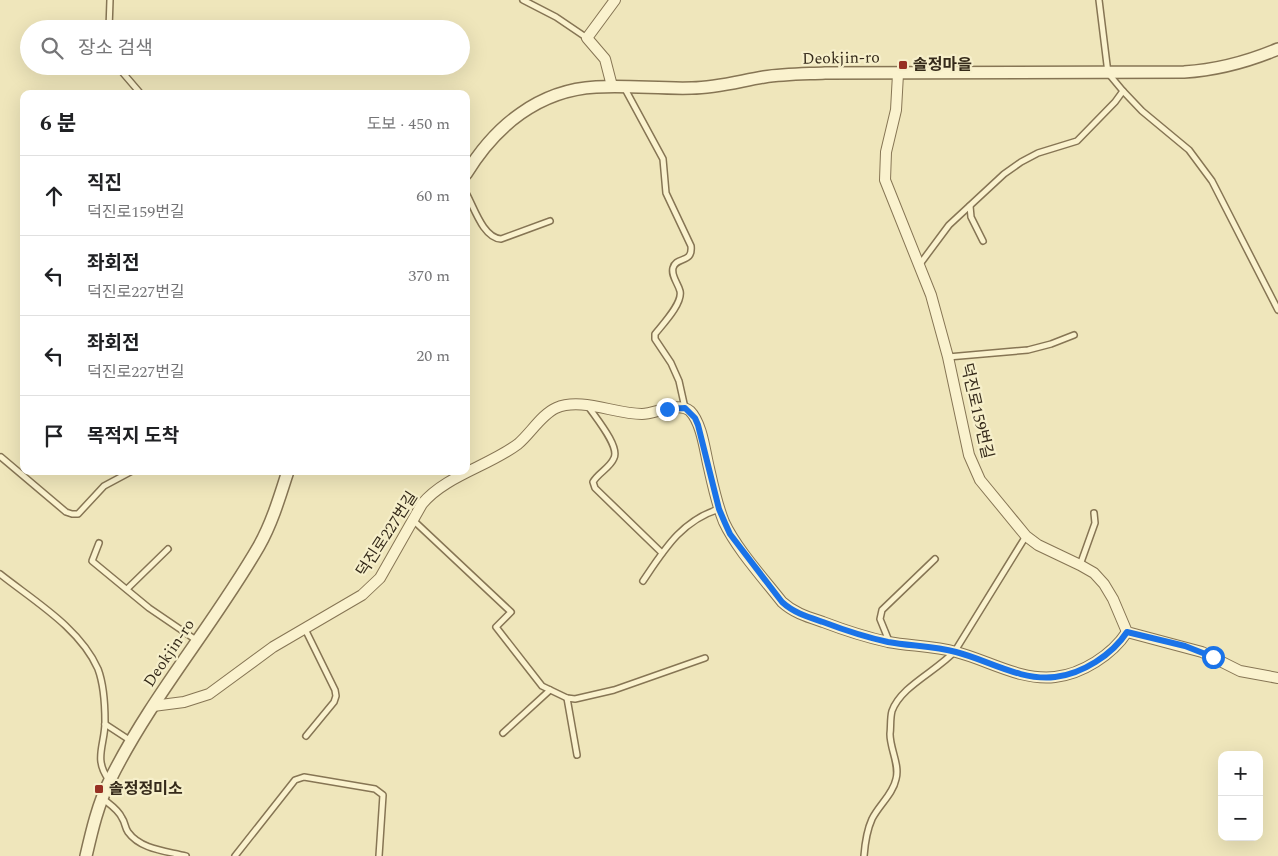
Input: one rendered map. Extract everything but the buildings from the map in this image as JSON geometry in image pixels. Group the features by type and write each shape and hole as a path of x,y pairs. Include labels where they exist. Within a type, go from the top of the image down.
{"street":[{"path":"612,86 605,59 587,38 615,0"},
{"name":"Deokjin-ro","path":"470,168 488,142 514,118 533,105 563,92 587,88 612,86 693,88 792,75 825,73 1184,72 1215,69 1249,60 1278,49"},
{"name":"덕진로159번길","path":"898,74 896,110 886,152 885,180 931,295 948,357 969,456 980,480 1026,536 1044,549 1094,573 1104,584 1113,599 1127,632"},
{"name":"덕진로227번길","path":"470,472 518,444 554,408 568,404 621,413 644,414 667,409 685,408"},
{"path":"685,408 695,418 698,425 719,509 730,534 782,602 790,609 861,636 956,652 1026,675 1053,677 1070,673 1098,660 1119,644 1127,632 1202,652 1240,671 1278,678"},
{"name":"Deokjin-ro","path":"86,856 102,798 109,781 153,706 260,544 277,506 287,475"},
{"name":"덕진로227번길","path":"153,706 184,702 209,694 260,656 352,602 372,587 388,566 422,504 435,491 465,475"}],"lane":[{"path":"109,20 110,0"},
{"path":"523,0 556,17 587,38"},
{"path":"1099,0 1108,73 1122,91 1189,150 1212,181 1278,310"},
{"path":"124,75 137,90"},
{"path":"624,87 663,158 666,193 691,246 692,252 689,257 676,262 673,268 673,275 680,292 678,304 655,334 655,338 671,363 679,381 685,408"},
{"path":"920,264 949,225 1004,174 1038,153 1077,141 1110,108 1122,91"},
{"path":"470,201 486,232 495,239 500,239 550,221"},
{"path":"970,206 971,217 984,241"},
{"path":"948,357 1028,350 1074,335"},
{"path":"588,406 612,441 616,454 614,459 593,482 595,488 662,553"},
{"path":"1,457 20,473"},
{"path":"22,475 66,512 78,514 104,486 125,475"},
{"path":"643,581 662,553 687,526 696,518 719,509"},
{"path":"1080,565 1095,523 1094,513"},
{"path":"413,520 511,612 496,627 536,680 550,690 567,698 575,699 614,690 705,658"},
{"path":"864,856 867,835 872,819 896,780 897,770 890,741 891,713 894,705 908,690 956,652 1026,536"},
{"path":"99,543 92,560 149,608 197,641"},
{"path":"127,589 168,549"},
{"path":"890,642 880,619 882,610 935,559"},
{"path":"0,574 58,620 84,646 98,670 101,680 105,724 100,762 104,774 109,781"},
{"path":"304,629 335,690 336,696 334,702 306,736"},
{"path":"503,733 550,690"},
{"path":"567,698 576,755"},
{"path":"105,724 131,742"},
{"path":"235,856 295,780 304,777 375,789 383,795 379,856"},
{"path":"102,798 117,810 128,831 140,843 186,856"}],"place":[{"name":"솔정마을","path":"903,65"},
{"name":"솔정정미소","path":"99,789"}],"route":[{"path":"667,409 685,408 695,418 719,509 730,534 782,602 800,614 861,636 956,652 1010,671 1040,677 1064,676 1086,667 1119,644 1127,632 1185,646 1213,657"}]}
